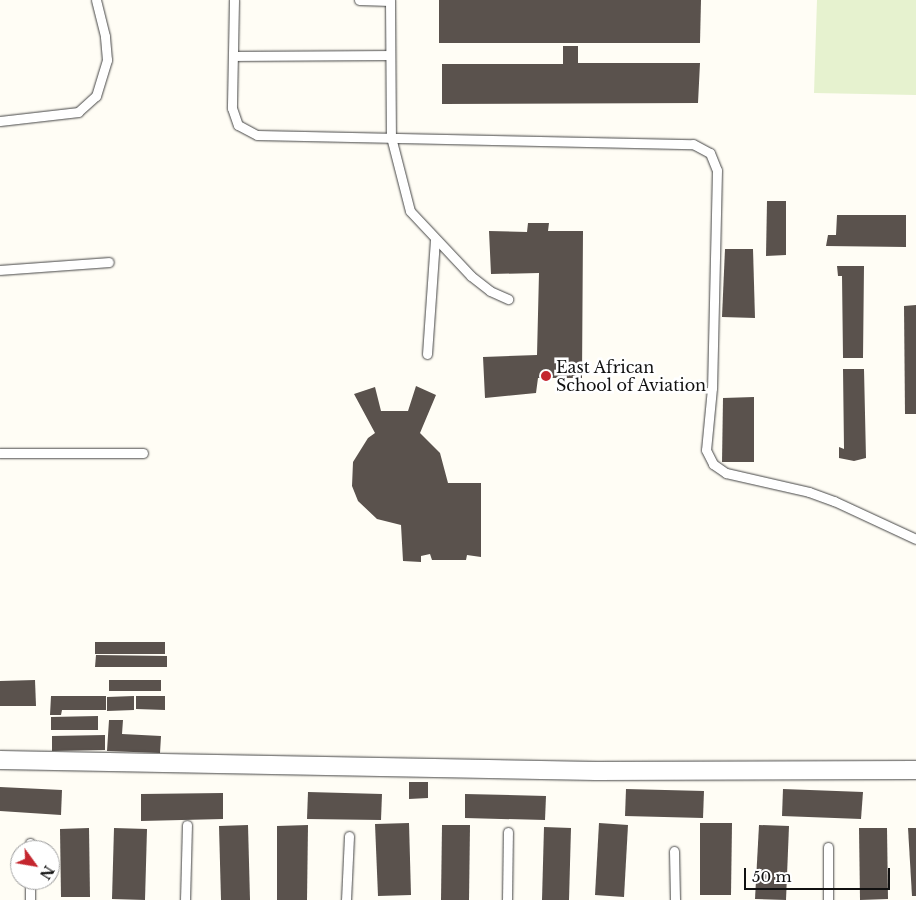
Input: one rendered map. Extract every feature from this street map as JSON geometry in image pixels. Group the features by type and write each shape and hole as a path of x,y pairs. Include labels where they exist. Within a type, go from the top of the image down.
{"street":[{"path":"0,760 596,771 916,770"}],"lane":[{"path":"0,121 78,112 96,96 107,60 105,36 96,0"},
{"path":"234,0 232,108 238,125 257,135 693,144 710,153 717,170 712,388 706,450 713,464 726,473 809,492 834,501 916,539"},
{"path":"360,0 390,0 391,137 410,211 471,276 490,290 508,299"},
{"path":"233,56 389,55"},
{"path":"427,354 435,239"},
{"path":"0,270 109,262"},
{"path":"0,453 143,453"},
{"path":"185,900 187,825"},
{"path":"507,900 508,832"},
{"path":"346,900 349,836"},
{"path":"828,847 828,900"},
{"path":"674,851 675,900"}],"green space":[{"path":"817,0 916,0 916,95 814,93"}],"building":[{"path":"439,0 701,0 700,43 439,43"},
{"path":"563,46 578,46 578,63 700,63 698,103 442,104 442,64 563,64"},
{"path":"767,201 786,201 786,255 766,256"},
{"path":"837,215 906,215 906,247 826,246 828,235 836,235"},
{"path":"528,223 549,223 548,231 583,231 582,378 538,378 536,393 485,398 483,357 537,355 539,273 491,274 489,231 527,232"},
{"path":"725,249 753,249 755,318 722,317"},
{"path":"837,266 864,266 863,358 843,358 842,276 838,276"},
{"path":"916,305 916,414 905,414 904,306"},
{"path":"843,369 864,369 866,458 854,461 839,458 839,447 844,449"},
{"path":"416,386 436,395 420,433 440,453 448,483 481,483 481,557 467,555 466,560 432,560 430,554 421,556 421,562 403,561 401,525 377,519 358,501 352,486 353,462 368,438 375,433 354,394 375,387 381,411 408,411"},
{"path":"754,397 754,462 722,462 723,398"},
{"path":"95,642 165,642 165,654 95,654"},
{"path":"96,655 167,656 167,667 95,667"},
{"path":"35,680 36,706 0,706 0,681"},
{"path":"109,680 161,680 161,691 109,691"},
{"path":"51,696 106,696 106,710 62,710 61,715 50,715"},
{"path":"134,696 134,710 107,711 107,697"},
{"path":"136,696 165,696 165,710 136,709"},
{"path":"98,716 98,730 51,730 51,717"},
{"path":"109,720 123,720 122,734 161,736 160,753 107,751"},
{"path":"105,735 105,750 52,751 52,736"},
{"path":"409,782 428,782 428,798 409,799"},
{"path":"0,787 62,790 61,815 0,811"},
{"path":"626,789 704,791 703,818 625,816"},
{"path":"783,789 863,792 861,819 782,816"},
{"path":"308,792 382,794 381,820 307,819"},
{"path":"223,793 223,819 141,821 141,794"},
{"path":"465,794 546,796 545,820 465,818"},
{"path":"409,823 411,895 378,896 375,824"},
{"path":"599,823 628,825 624,897 595,895"},
{"path":"700,823 732,823 731,895 700,895"},
{"path":"248,825 250,900 221,900 219,826"},
{"path":"308,825 307,900 277,900 277,826"},
{"path":"442,825 470,825 469,900 441,900"},
{"path":"759,825 789,826 786,900 755,899"},
{"path":"544,827 571,828 569,900 542,900"},
{"path":"89,828 90,897 61,897 60,829"},
{"path":"114,828 147,829 145,900 112,899"},
{"path":"859,828 887,828 888,899 860,900"},
{"path":"908,828 916,828 916,896 912,896"}],"place":[{"name":"East African School of Aviation","path":"546,376"}]}
